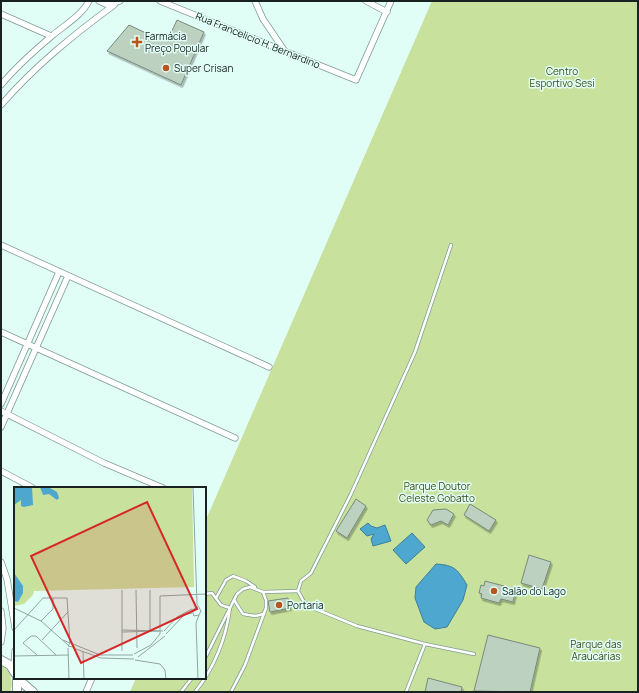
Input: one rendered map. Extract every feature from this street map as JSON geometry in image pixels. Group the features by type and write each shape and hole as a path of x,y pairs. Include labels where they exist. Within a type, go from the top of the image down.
{"main road":[{"path":"1,660 14,671"},
{"path":"17,679 17,692"},
{"path":"18,679 33,692"}],"street":[{"path":"1,85 9,75 51,36 83,10 89,1"},
{"path":"99,1 103,4 114,4"},
{"path":"1,105 24,78 63,42 120,1"},
{"name":"Rua Francelicio H. Bernardino","path":"160,1 171,3 356,80 387,12"},
{"path":"255,1 263,19 284,50"},
{"path":"366,1 387,12 391,1"},
{"path":"1,14 51,36"},
{"path":"1,245 269,367"},
{"path":"1,404 59,272"},
{"path":"1,427 68,276"},
{"path":"1,332 235,438"},
{"path":"1,411 104,463 161,487"},
{"path":"1,471 31,487"},
{"path":"1,562 7,579 14,622"},
{"path":"1,611 3,628 1,642"},
{"path":"86,692 92,679"}],"lane":[{"path":"451,245 415,352 351,494 311,573 301,581 298,591 304,602 313,608 357,626 425,644 474,654"},
{"path":"216,598 226,580 234,576 246,581 263,592 298,591"},
{"path":"206,656 234,600 243,589 250,587 257,588"},
{"path":"231,692 245,665 264,614 266,600 263,592"},
{"path":"206,594 212,594 221,605 230,608"},
{"path":"234,600 243,614 255,616 264,614"},
{"path":"206,675 218,653 226,630 230,608"},
{"path":"406,692 425,644"},
{"path":"182,692 191,679"},
{"path":"195,692 204,679"}],"green space":[{"name":"Parque Doutor Celeste Gobatto","path":"432,1 638,1 638,692 130,692 136,679 206,679 206,520"},
{"path":"1,665 7,670 11,677 12,684 10,692 1,692"}],"water":[{"path":"368,523 377,528 385,525 391,541 373,546 371,539 374,534 367,536 360,529"},
{"path":"412,533 425,547 406,564 393,550"},
{"path":"436,564 455,569 467,585 463,600 447,627 435,629 424,622 415,598 416,587"}],"building":[{"name":"Super Crisan","path":"177,20 204,32 181,85 107,51 129,25 163,41 166,35 169,37"},
{"path":"356,499 366,506 347,538 336,531"},
{"path":"470,504 496,520 489,531 464,515"},
{"path":"446,509 454,514 448,525 441,521 431,525 427,520 433,510"},
{"path":"529,555 551,562 542,589 521,583"},
{"name":"Salão do Lago","path":"485,581 504,586 503,589 515,593 513,602 501,599 499,603 481,598 482,594 479,593 481,585 484,586"},
{"name":"Portaria","path":"288,598 290,608 270,612 268,601"},
{"path":"488,635 540,648 530,692 474,691"},
{"path":"428,678 462,687 461,692 425,692"}],"place":[{"name":"Farmácia Preço Popular","path":"137,42"},
{"name":"Super Crisan","path":"166,68"},
{"name":"Salão do Lago","path":"494,591"},
{"name":"Portaria","path":"279,605"}],"park label":[{"name":"Centro Esportivo Sesi","path":"562,76"},
{"name":"Parque das Araucárias","path":"596,650"}]}
